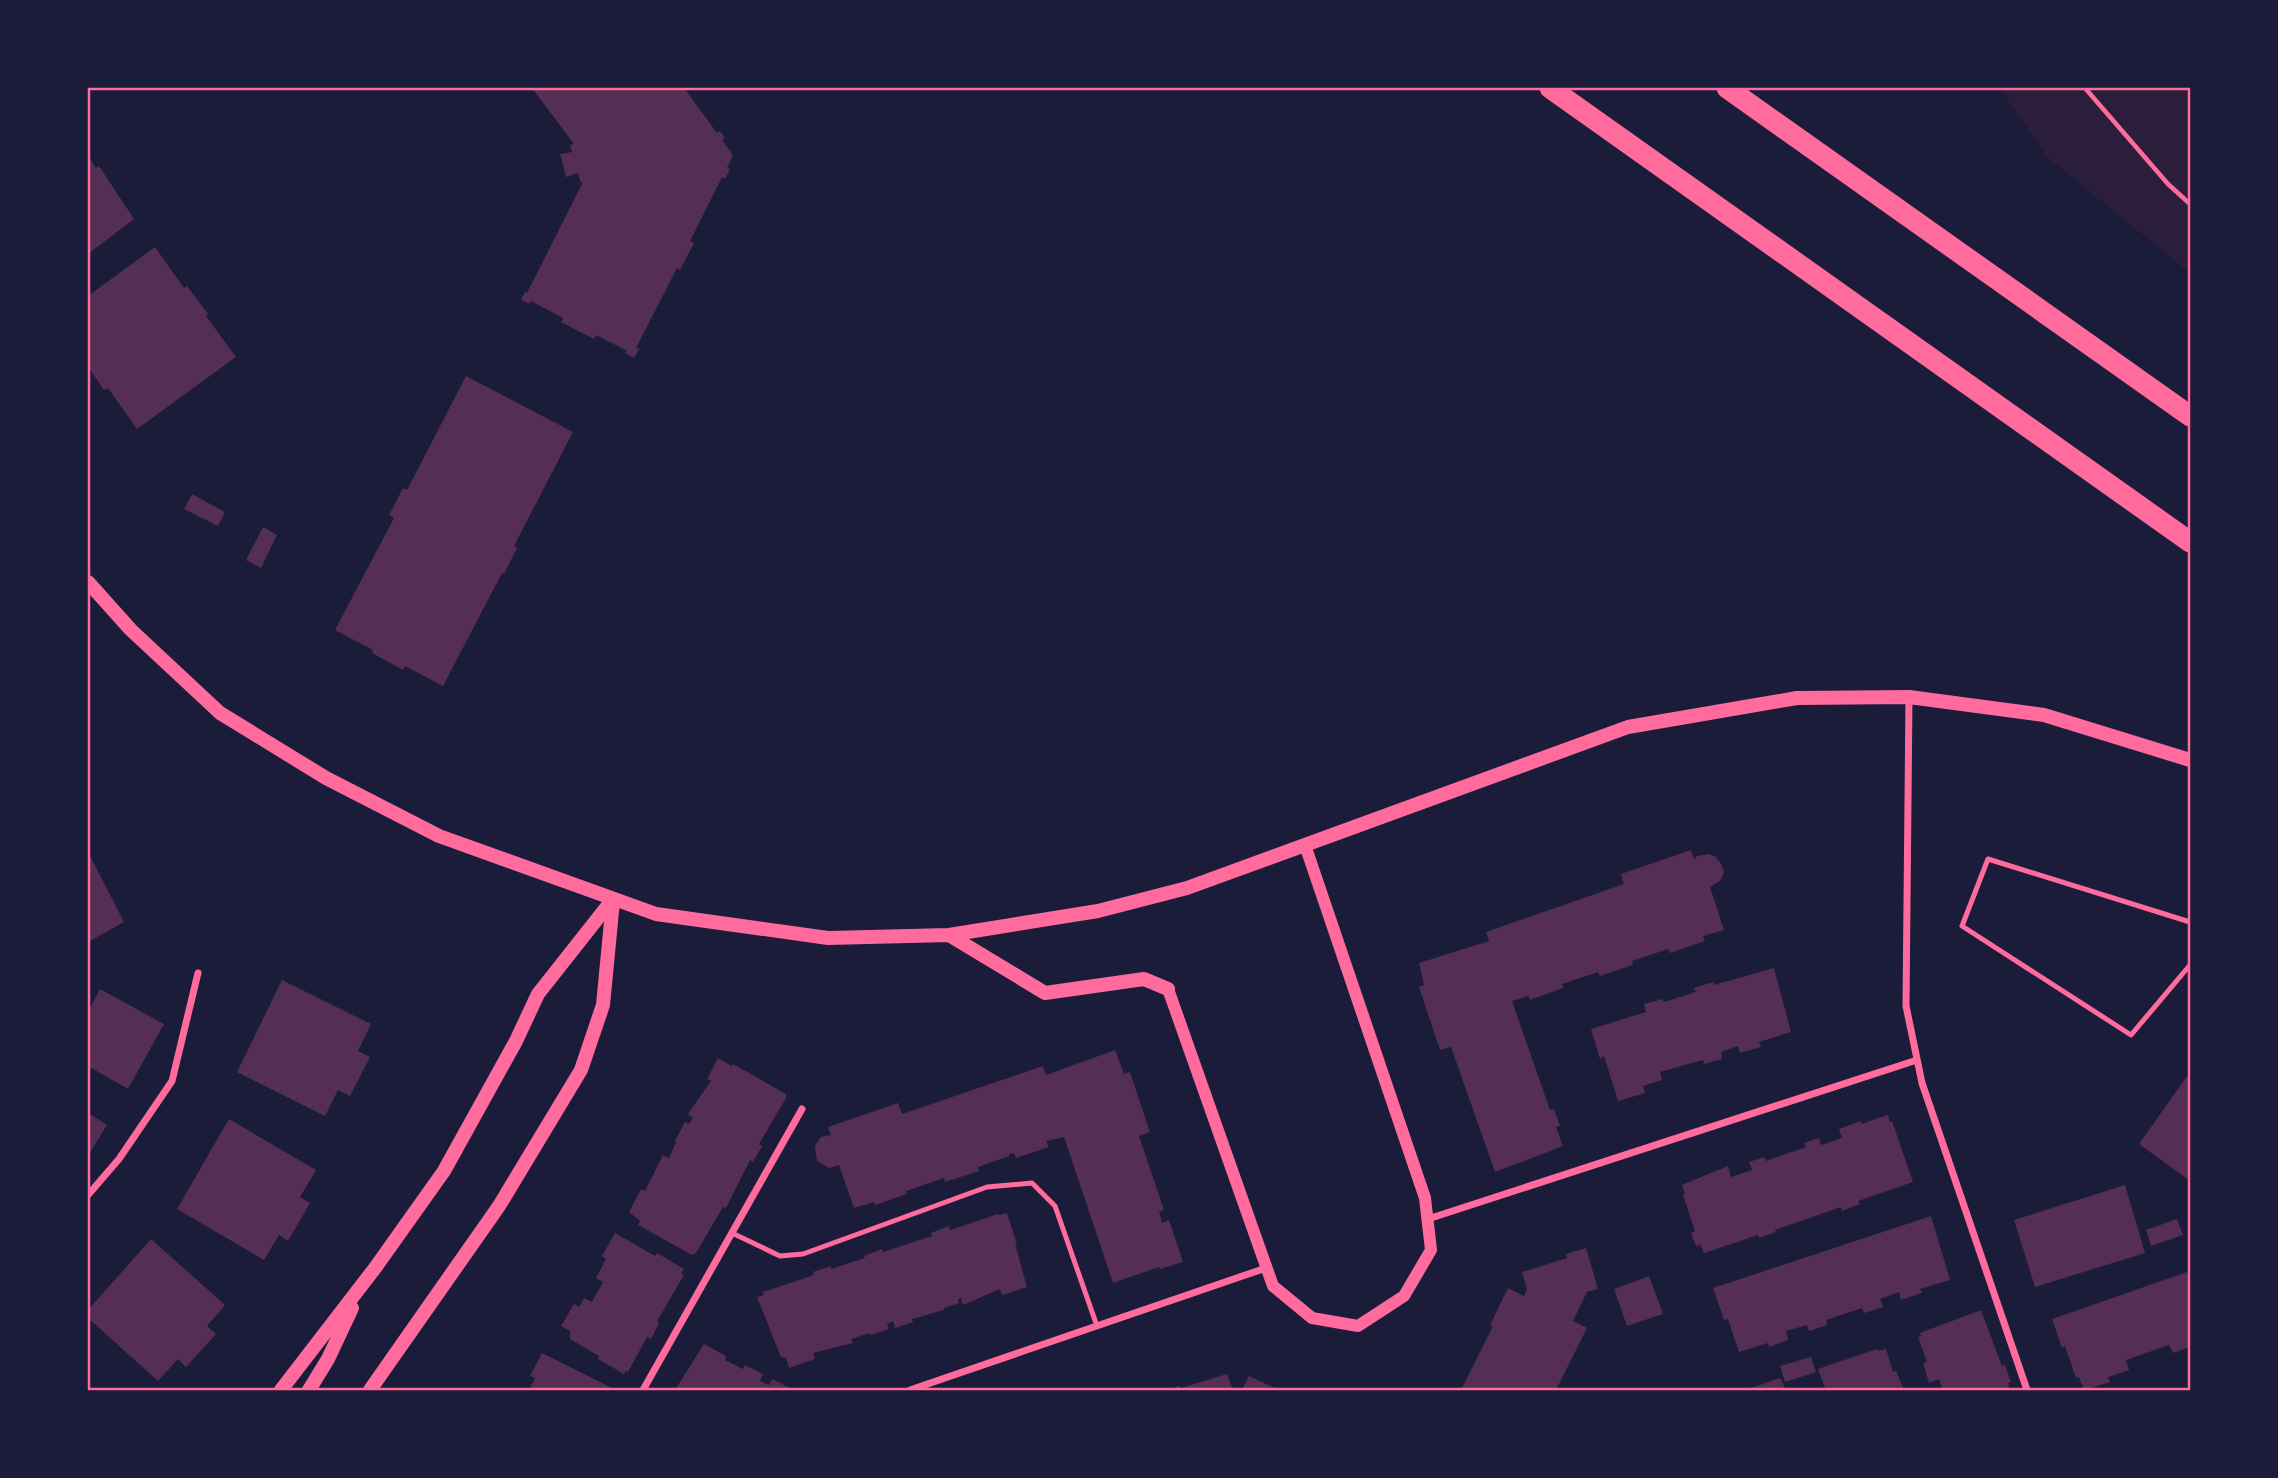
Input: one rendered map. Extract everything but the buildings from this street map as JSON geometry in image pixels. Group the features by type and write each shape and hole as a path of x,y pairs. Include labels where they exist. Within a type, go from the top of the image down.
{"highway":[{"path":"1550,88 2190,542"},
{"path":"1727,88 2190,416"}],"main road":[{"path":"88,582 131,630 220,713 326,778 439,836 656,914 828,937 949,934 1098,911 1187,888 1628,727 1797,698 1909,697 2044,715 2190,760"},
{"path":"281,1391 444,1171 516,1041 538,994 613,899"},
{"path":"370,1391 499,1206 581,1070 603,1005 613,899"},
{"path":"949,934 1045,993 1144,979 1168,989"},
{"path":"309,1391 328,1359 365,1281"}],"street":[{"path":"1909,697 1906,1006 1922,1083 2027,1391"},
{"path":"1168,989 1273,1286 1312,1318 1358,1326 1404,1296 1431,1250 1426,1198 1305,845"},
{"path":"88,1195 119,1159 172,1081 198,973"},
{"path":"1428,1219 1917,1060"},
{"path":"643,1391 802,1109"},
{"path":"910,1391 1266,1268"}],"lane":[{"path":"2190,922 1988,859 1962,926 2131,1035 2190,965"},
{"path":"732,1233 780,1256 803,1254 986,1187 1031,1183 1055,1206 1097,1326"}],"path":[{"path":"2085,88 2168,184 2190,204"}],"shaded area":[{"path":"2000,88 2190,88 2190,273 2048,158"}]}
